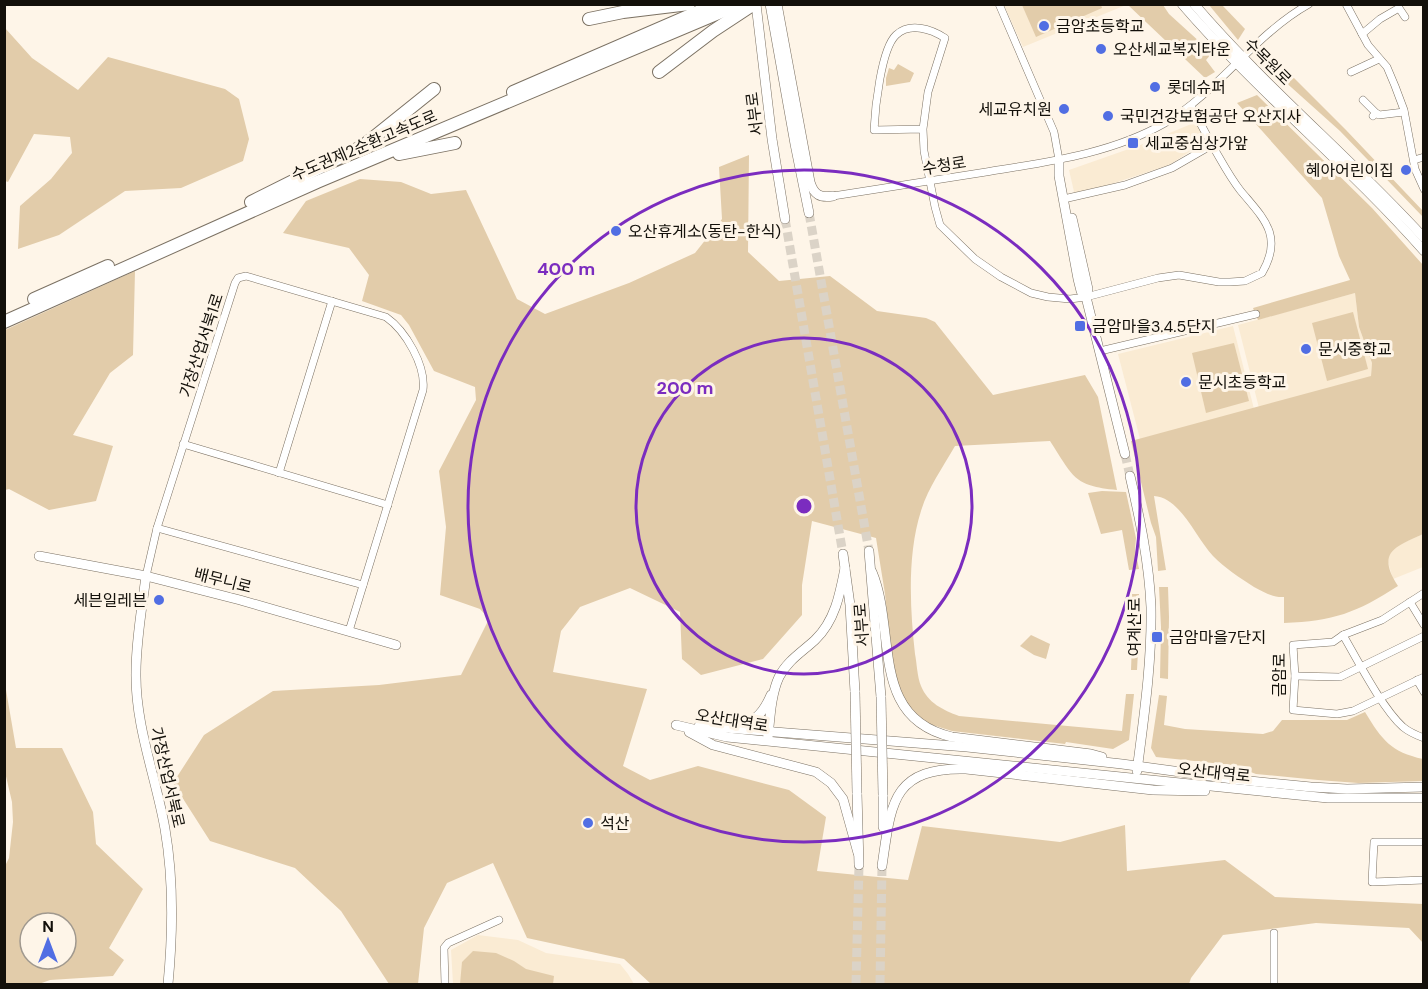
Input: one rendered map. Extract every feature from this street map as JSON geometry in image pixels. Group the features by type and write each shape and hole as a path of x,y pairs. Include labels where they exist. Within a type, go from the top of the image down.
{"highway":[{"path":"589,19 622,12 689,4"},
{"name":"수도권제2순환고속도로","path":"4,313 716,4"},
{"path":"659,72 740,8 755,4"},
{"name":"수도권제2순환고속도로","path":"4,322 254,205 740,8"},
{"path":"254,205 363,146 434,89"},
{"path":"254,205 280,203 397,155 455,143"}],"main road":[{"name":"서부로","path":"755,4 772,139 786,219"},
{"name":"서부로","path":"770,4 809,213"},
{"path":"777,4 812,189 820,196 833,196"},
{"name":"수목원로","path":"1182,4 1424,251"},
{"name":"수목원로","path":"1194,4 1240,61 1380,192 1424,238"},
{"path":"1059,160 1088,289 1086,297"},
{"path":"1059,160 1059,176 1081,291 1086,297 1125,454"},
{"name":"여계산로","path":"1130,476 1143,528 1151,605 1148,682 1136,779"},
{"name":"서부로","path":"869,551 881,697 882,866 892,804 900,792 926,772 944,769 1153,790 1258,791"},
{"name":"서부로","path":"843,554 850,605 855,692 858,853"},
{"name":"배무니로","path":"39,556 146,576 240,600 396,645"},
{"path":"702,726 749,722 761,714 786,666 825,629 836,607 845,568"},
{"path":"872,572 880,596 892,683 902,705 915,720 937,733 1091,754 1122,764"},
{"name":"가장산업서북로","path":"146,576 136,673 140,720 165,828 170,874 173,923 168,984"},
{"path":"768,737 776,684"},
{"path":"676,725 713,745 795,765 816,772 831,783 843,799 858,853 859,866"},
{"name":"오산대역로","path":"676,725 727,737 967,747 1311,787 1347,789 1424,787"},
{"name":"오산대역로","path":"676,725 702,726 768,737 1258,791 1343,799 1424,798"}],"street":[{"path":"999,4 1054,132 1059,160"},
{"path":"1240,61 1295,12 1309,4"},
{"path":"1346,4 1368,45 1387,67 1404,112 1413,160 1424,189"},
{"path":"1362,34 1380,19 1407,4"},
{"path":"1399,8 1405,17"},
{"path":"923,129 874,130 879,83 890,43 901,32 914,28 921,28 945,38 928,92 923,129 924,151 934,207 940,225 975,260 1001,278 1031,293 1070,299 1179,275 1219,282 1245,281 1262,273 1272,249 1270,230 1264,218 1238,188 1191,106"},
{"path":"1351,72 1379,59"},
{"name":"수청로","path":"833,196 1059,160 1129,139 1163,124 1191,106 1240,61"},
{"path":"1363,100 1375,115 1404,112"},
{"path":"1068,198 1125,185 1172,168 1212,145"},
{"path":"1413,160 1424,157"},
{"name":"가장산업서북1로","path":"146,576 157,528 235,282 238,278 246,276 386,317 398,325 422,369 423,390 349,631"},
{"path":"279,473 332,301"},
{"path":"1100,351 1256,314"},
{"path":"183,444 388,505"},
{"path":"157,528 363,585"},
{"name":"금암로","path":"1420,679 1353,711 1337,714 1293,710 1295,676 1293,645 1334,642 1343,635 1382,620 1424,593"},
{"path":"1410,602 1424,625"},
{"path":"1343,635 1361,668 1400,724 1413,734 1424,738"},
{"path":"1295,676 1340,677 1424,636"},
{"path":"1420,679 1424,692"},
{"path":"1424,842 1374,842 1372,882 1424,880"},
{"path":"445,984 444,948 448,943 499,920"},
{"path":"1274,933 1274,984"}],"shaded area":[{"name":"금암초등학교","path":"1004,5 1126,5 1023,47"},
{"path":"1022,5 1101,5 1102,8 1036,37"},
{"path":"1128,5 1163,5 1169,14 1212,53 1206,60 1215,72 1205,78"},
{"path":"1209,5 1222,5 1245,29 1238,40"},
{"path":"5,28 32,58 78,90 108,57 225,89 239,99 249,139 243,161 181,188 125,191 59,235 18,249 20,206 51,179 72,153 70,137 34,134 8,182 5,181"},
{"path":"1273,57 1423,211 1423,217 1340,131 1263,62"},
{"path":"898,64 914,73 910,82 886,86 889,68 894,70"},
{"path":"1257,95 1372,208 1423,265 1423,534 1397,547 1389,558 1392,575 1398,586 1370,603 1344,614 1302,622 1284,623 1284,597 1272,596 1261,591 1228,569 1213,556 1172,503 1154,496 1166,570 1158,571 1156,537 1131,441 1371,376 1372,363 1359,327 1355,293 1258,320 1253,308 1350,280 1339,256 1322,198 1237,103"},
{"path":"1196,122 1206,141 1169,165 1075,196 1069,170 1143,144"},
{"path":"749,155 748,252 779,281 830,276 877,311 926,318 935,322 993,395 1085,375 1098,397 1117,490 1091,486 1076,477 1050,441 955,446 928,494 921,511 913,546 911,582 915,654 924,692 937,705 959,716 1122,731 1126,694 1134,694 1129,740 1113,749 952,731 929,724 917,715 901,696 893,671 885,594 876,538 812,521 802,585 802,615 763,659 701,675 682,659 680,612 630,588 580,607 561,631 553,672 647,689 623,766 650,780 698,766 789,790 826,817 817,871 908,880 922,826 1060,842 1125,825 1127,871 1225,860 1275,897 1423,904 1423,943 1409,928 1316,923 1223,935 1189,984 651,984 624,959 527,938 493,863 447,883 424,928 418,984 389,984 341,911 295,868 210,841 173,783 204,735 273,691 379,685 461,675 489,619 480,609 440,595 446,527 439,471 476,400 475,387 434,371 409,325 401,315 362,301 369,275 349,248 283,233 306,201 360,179 401,182 431,194 466,190 517,299 545,314 629,283 695,253 722,219 719,167"},
{"path":"135,271 133,355 110,373 73,435 113,446 96,501 49,510 9,489 5,490 5,330"},
{"name":"문시중학교","path":"1355,293 1359,327 1372,363 1371,377 1259,408 1238,325"},
{"path":"1353,312 1368,369 1327,381 1312,323"},
{"name":"문시초등학교","path":"1233,326 1254,409 1140,439 1118,354"},
{"path":"1234,343 1249,401 1206,413 1192,353"},
{"path":"1126,492 1136,538 1135,549 1139,569 1129,570 1122,530 1101,534 1088,493"},
{"path":"1423,534 1423,567 1393,579 1387,559 1391,551 1396,546"},
{"path":"1159,587 1168,587 1168,679 1160,678"},
{"path":"1132,594 1139,594 1137,670 1131,670"},
{"path":"1031,635 1050,644 1046,659 1020,646"},
{"path":"5,684 16,748 62,748 93,812 96,844 143,889 109,948 124,960 113,976 50,980 39,984 5,984 4,868 9,858 13,822 12,802 5,772"},
{"path":"1159,695 1167,696 1164,725 1185,729 1263,734 1273,731 1282,720 1347,720 1365,712 1388,743 1403,753 1423,759 1423,781 1358,783 1318,780 1256,774 1232,765 1156,757 1151,748"},
{"path":"478,935 518,940 546,953 620,964 634,984 453,984 451,950"},
{"path":"473,951 496,953 526,969 554,976 553,984 460,984 462,962"}],"tunnel":[{"path":"809,213 869,551"},
{"path":"785,219 843,554"},
{"path":"1125,454 1130,476"},
{"path":"856,984 859,865"},
{"path":"880,984 882,866"}],"place":[{"name":"금암초등학교","path":"1044,26"},
{"name":"오산세교복지타운","path":"1101,49"},
{"name":"롯데슈퍼","path":"1155,87"},
{"name":"세교유치원","path":"1064,109"},
{"name":"국민건강보험공단 오산지사","path":"1108,116"},
{"name":"세교중심상가앞","path":"1133,143"},
{"name":"혜아어린이집","path":"1406,170"},
{"name":"오산휴게소(동탄-한식)","path":"616,231"},
{"name":"금암마을3.4.5단지","path":"1080,326"},
{"name":"문시중학교","path":"1306,349"},
{"name":"문시초등학교","path":"1186,382"},
{"name":"세븐일레븐","path":"159,600"},
{"name":"금암마을7단지","path":"1157,637"},
{"name":"석산","path":"588,823"}]}
